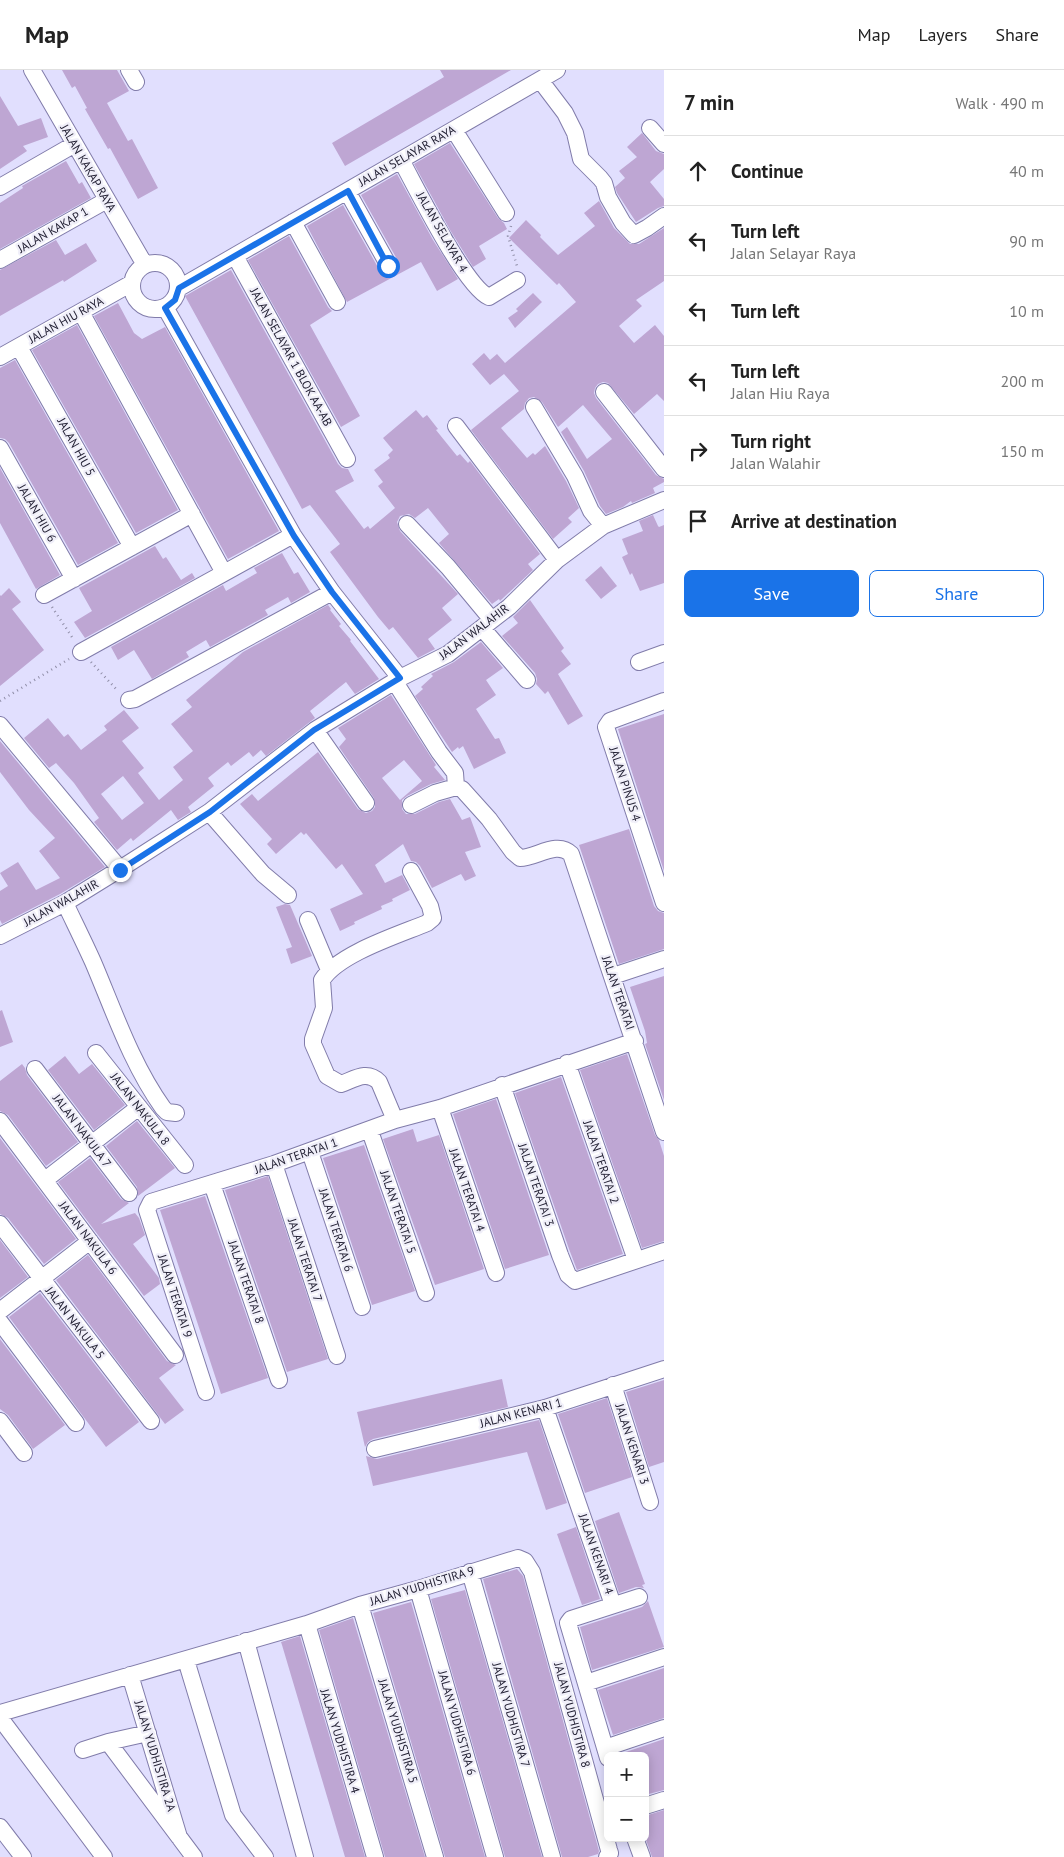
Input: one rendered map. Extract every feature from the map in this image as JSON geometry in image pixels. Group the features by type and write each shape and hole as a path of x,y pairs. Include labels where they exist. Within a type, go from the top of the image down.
{"street":[{"name":"JALAN KAKAP RAYA","path":"32,70 145,265"},
{"name":"JALAN SELAYAR RAYA","path":"179,288 557,70"},
{"path":"540,80 565,114 575,133 581,159 604,184 608,197 623,223 634,235 648,228 664,216"},
{"path":"650,128 664,144"},
{"path":"454,130 506,213"},
{"path":"0,187 75,144"},
{"name":"JALAN SELAYAR 4","path":"401,160 452,251 477,288 489,297 516,280"},
{"path":"348,191 388,266"},
{"name":"JALAN KAKAP 1","path":"0,260 107,200"},
{"path":"293,222 337,302"},
{"name":"JALAN SELAYAR 1 BLOK AA-AB","path":"234,256 347,459"},
{"path":"161,263 174,272 179,288 175,300 165,308 153,309 142,304 134,295 132,283 136,273 145,265 161,263"},
{"name":"JALAN HIU RAYA","path":"0,357 132,283"},
{"path":"165,308 294,536 332,592 397,680 439,752 455,773 456,787 411,805"},
{"path":"81,312 224,573"},
{"name":"JALAN HIU 5","path":"19,346 132,547"},
{"path":"604,392 664,469"},
{"path":"534,407 575,476 591,511 603,526"},
{"path":"456,426 556,560"},
{"name":"JALAN HIU 6","path":"0,448 74,579"},
{"name":"JALAN WALAHIR","path":"0,936 65,903 120,870 210,812 314,730 397,680 448,654 509,606 556,560 603,526 664,500"},
{"path":"44,595 192,514"},
{"path":"407,524 448,567 528,680"},
{"path":"81,652 294,536"},
{"path":"129,700 332,592"},
{"path":"638,662 664,654"},
{"name":"JALAN PINUS 4","path":"664,701 610,721 606,727 664,903"},
{"path":"0,725 120,870"},
{"path":"314,730 366,803"},
{"name":"JALAN TERATAI","path":"456,787 462,789 520,858 558,848 567,850 571,854 664,1132"},
{"path":"210,812 263,874 288,895"},
{"path":"395,1120 379,1082 375,1078 370,1075 364,1076 341,1084 327,1076 314,1048 313,1039 324,1008 322,980 329,970 351,955 426,923 433,918 430,906 411,871"},
{"path":"65,903 93,961 118,1024 143,1074 163,1108 167,1112 176,1113"},
{"path":"308,920 329,970"},
{"path":"613,976 664,959"},
{"name":"JALAN TERATAI 1","path":"152,1202 310,1152 395,1120 440,1108 502,1085 635,1041"},
{"name":"JALAN NAKULA 8","path":"96,1053 185,1165"},
{"name":"JALAN TERATAI 2","path":"567,1064 636,1260"},
{"name":"JALAN NAKULA 7","path":"35,1069 129,1193"},
{"name":"JALAN TERATAI 3","path":"502,1085 568,1276 575,1281 636,1260"},
{"path":"45,1180 139,1107"},
{"name":"JALAN TERATAI 4","path":"440,1108 496,1273"},
{"name":"JALAN NAKULA 6","path":"0,1121 175,1355"},
{"name":"JALAN TERATAI 5","path":"370,1131 426,1293"},
{"name":"JALAN TERATAI 6","path":"310,1152 362,1307"},
{"name":"JALAN TERATAI 7","path":"274,1164 336,1356"},
{"name":"JALAN TERATAI 8","path":"212,1184 279,1380"},
{"name":"JALAN TERATAI 9","path":"152,1202 147,1210 206,1392"},
{"name":"JALAN NAKULA 5","path":"0,1224 151,1422"},
{"path":"0,1310 90,1241"},
{"path":"636,1260 664,1251"},
{"path":"0,1322 76,1423"},
{"name":"JALAN KENARI 1","path":"375,1450 545,1408 664,1368"},
{"name":"JALAN KENARI 3","path":"613,1385 650,1502"},
{"name":"JALAN KENARI 4","path":"545,1408 614,1605 571,1619 568,1623 606,1752"},
{"path":"0,1421 24,1453"},
{"name":"JALAN YUDHISTIRA 9","path":"0,1713 307,1624 360,1605 418,1590 518,1558 525,1561 532,1572"},
{"name":"JALAN YUDHISTIRA 7","path":"470,1572 552,1857"},
{"name":"JALAN YUDHISTIRA 8","path":"532,1572 610,1853 607,1857"},
{"name":"JALAN YUDHISTIRA 6","path":"418,1590 496,1857"},
{"path":"614,1605 639,1598"},
{"name":"JALAN YUDHISTIRA 5","path":"360,1605 435,1857"},
{"name":"JALAN YUDHISTIRA 4","path":"307,1624 375,1857"},
{"path":"246,1641 305,1857"},
{"path":"586,1683 664,1658"},
{"path":"186,1660 233,1815 265,1857"},
{"name":"JALAN YUDHISTIRA 2A","path":"130,1675 179,1838"},
{"path":"0,1718 104,1857"},
{"path":"608,1752 664,1728"},
{"path":"83,1750 148,1733"},
{"path":"108,1742 194,1857"},
{"path":"649,1805 664,1800"},
{"path":"0,1827 22,1857"},
{"path":"636,1842 642,1857"}],"path":[{"path":"506,213 511,227 508,236 519,274 516,280"},
{"path":"44,595 81,652 117,691 129,700"},
{"path":"0,701 81,652"}],"building":[{"path":"62,70 117,70 129,91 107,103 128,141 132,139 158,188 138,199 110,148 108,149 85,109 87,108 75,86 72,88"},
{"path":"440,70 511,70 345,166 332,143 444,77"},
{"path":"0,96 18,126 41,118 48,137 23,146 27,151 0,169"},
{"path":"642,133 656,151 664,154 664,169 650,182 664,199 664,206 636,222 615,187 625,178 619,171 637,157 627,147"},
{"path":"450,143 507,229 479,246 486,259 473,267 450,230 414,164"},
{"path":"66,161 79,184 82,182 91,198 0,249 0,203 23,188 22,186"},
{"path":"397,174 433,240 458,279 437,291 421,262 347,302 307,226 343,205 380,271 388,276 394,274 399,267 398,261 361,195"},
{"path":"599,201 614,228 630,244 639,244 664,228 664,281 636,300 642,306 619,326 634,343 655,325 664,336 664,401 657,394 634,414 608,383 598,384 594,393 656,475 664,479 664,482 653,488 655,493 632,503 631,501 623,507 606,514 561,432 567,427 587,459 612,439 583,405 558,427 542,402 534,397 529,398 525,403 524,409 501,428 527,458 533,453 535,455 545,446 566,481 579,508 568,518 572,522 553,539 471,430 519,391 504,374 490,385 472,364 484,353 490,360 497,354 505,363 576,302 559,283 557,285 509,238 526,220 558,255 595,226 584,213"},
{"path":"289,236 332,311 310,325 360,416 341,427 248,260"},
{"path":"56,240 65,255 86,243 97,261 64,282 63,280 0,316 0,270"},
{"path":"231,270 338,464 342,468 348,469 354,481 335,491 364,529 368,526 370,529 395,508 378,486 383,482 374,470 390,458 388,455 393,450 383,438 416,410 423,418 427,415 438,429 436,430 457,456 460,454 468,463 470,461 540,554 528,564 533,570 500,601 499,599 492,604 439,543 449,534 428,508 415,518 409,514 400,516 397,522 400,531 458,594 442,608 452,620 428,639 435,649 418,658 393,627 389,630 378,617 330,552 340,544 310,505 302,509 185,296"},
{"path":"533,293 542,302 515,328 508,318 518,311 516,309"},
{"path":"118,303 134,333 142,339 165,327 279,531 228,559 94,316"},
{"path":"77,325 178,510 136,533 32,350"},
{"path":"15,360 118,543 78,565 9,443 5,439 0,438 0,368"},
{"path":"0,468 60,575 36,589 0,523"},
{"path":"653,515 659,527 664,525 664,583 640,591 622,557 628,554 622,539 643,531 639,521"},
{"path":"155,546 163,559 166,557 181,580 192,573 195,578 85,638 74,622 92,611 79,588"},
{"path":"282,553 294,574 298,572 310,592 291,603 288,597 265,610 268,615 210,647 206,640 186,652 189,657 152,679 134,650 118,660 111,647 223,585 226,591 257,573 254,568"},
{"path":"601,566 617,586 601,599 585,580"},
{"path":"9,588 21,602 12,609 44,650 0,686 0,595"},
{"path":"530,600 564,648 561,651 571,664 558,674 583,716 568,725 548,691 545,694 536,684 535,673 502,636 518,623 513,617"},
{"path":"328,605 341,624 339,626 379,679 355,694 346,682 310,711 315,718 266,756 261,750 253,757 249,752 231,766 228,762 208,778 214,786 188,807 191,812 178,820 171,810 133,841 131,838 117,850 94,822 99,818 74,783 56,763 49,768 24,738 48,718 64,737 68,734 81,750 107,730 104,726 124,710 139,728 122,741 144,768 138,773 159,800 183,780 173,767 193,751 171,724 192,707 186,700 243,652","holes":["123,776 144,803 122,820 101,794"]},
{"path":"481,642 503,668 486,680 496,695 476,709 495,739 499,738 506,753 474,769 463,746 459,749 458,747 452,752 415,696 423,689 421,687 433,676 431,674 454,662"},
{"path":"391,695 436,765 434,767 445,780 431,784 407,796 402,800 402,809 406,814 415,814 439,802 450,799 462,820 470,817 481,847 465,852 476,876 465,881 461,874 432,888 420,866 416,862 411,861 403,844 375,865 385,883 402,875 410,890 381,906 382,909 340,931 330,909 363,894 342,864 336,869 306,833 304,835 301,832 276,854 267,844 272,839 240,804 252,794 258,801 318,752 358,809 366,813 372,811 375,807 374,798 339,747 346,739 338,728","holes":["404,760 422,781 400,800 382,778"]},
{"path":"664,714 664,871 618,729"},
{"path":"0,741 105,867 60,894 2,924 0,920 0,891 8,886 0,873 18,862 36,890 60,878 39,851 55,838 29,810 0,772"},
{"path":"629,829 654,906 658,911 664,913 664,949 619,964 579,845"},
{"path":"285,904 290,905 312,956 291,964 286,949 292,947 276,907"},
{"path":"664,976 664,1100 645,1044 647,1043 645,1031 630,987"},
{"path":"2,1010 13,1042 0,1047 0,1011"},
{"path":"627,1054 664,1156 664,1241 642,1248 580,1070"},
{"path":"65,1056 79,1074 92,1064 125,1105 94,1130 48,1070"},
{"path":"22,1064 27,1075 78,1142 46,1166 8,1115 0,1111 0,1081"},
{"path":"561,1077 623,1254 577,1270 515,1093"},
{"path":"496,1099 549,1255 505,1269 453,1114"},
{"path":"137,1121 175,1168 138,1196 137,1187 106,1146"},
{"path":"413,1129 417,1142 439,1135 484,1269 435,1285 383,1139"},
{"path":"0,1138 76,1239 44,1264 8,1218 0,1214"},
{"path":"364,1145 415,1291 372,1305 323,1158"},
{"path":"90,1158 121,1199 129,1203 101,1224 135,1213 139,1218 145,1235 133,1244 159,1278 160,1284 144,1296 58,1182"},
{"path":"268,1176 328,1359 287,1372 225,1190"},
{"path":"205,1196 268,1378 221,1394 160,1210"},
{"path":"0,1240 28,1277 0,1298"},
{"path":"88,1255 167,1361 176,1365 159,1378 184,1410 165,1424 56,1280"},
{"path":"40,1293 139,1422 106,1447 9,1317"},
{"path":"0,1339 65,1425 33,1449 8,1415 0,1409"},
{"path":"502,1379 508,1407 373,1439 365,1447 357,1412"},
{"path":"664,1380 664,1462 649,1467 626,1392"},
{"path":"607,1398 632,1477 585,1493 558,1414"},
{"path":"539,1420 567,1503 546,1510 527,1452 373,1486 366,1456 377,1459"},
{"path":"619,1512 645,1584 642,1585 644,1588 636,1587 619,1593 595,1521"},
{"path":"576,1527 600,1599 582,1605 557,1534"},
{"path":"517,1569 523,1576 599,1851 598,1854 588,1857 562,1857 483,1579"},
{"path":"465,1590 542,1857 505,1857 431,1599"},
{"path":"648,1601 664,1647 592,1670 580,1627 642,1607"},
{"path":"411,1602 485,1857 445,1857 373,1613"},
{"path":"353,1618 425,1857 385,1857 319,1630"},
{"path":"300,1636 365,1857 345,1857 281,1642"},
{"path":"664,1668 664,1718 613,1735 598,1690"},
{"path":"664,1739 664,1790 649,1794 649,1752 626,1752"},
{"path":"664,1810 664,1857 652,1857 647,1842 649,1842 649,1815"}],"route":[{"path":"120,870 210,812 314,730 400,678 332,592 294,536 165,308 175,300 179,288 348,191 388,266"}]}
